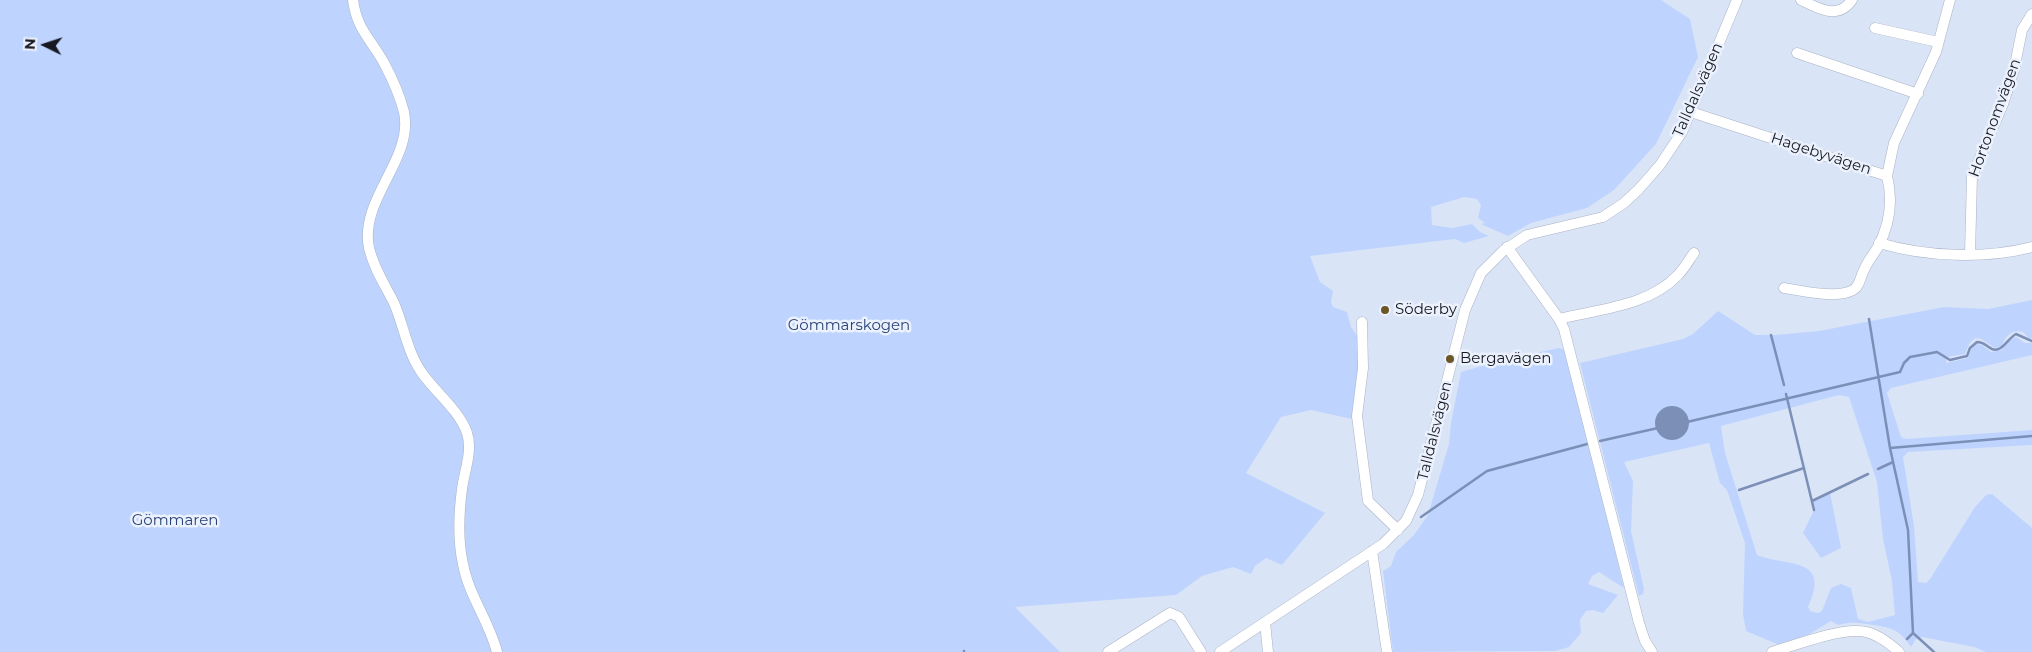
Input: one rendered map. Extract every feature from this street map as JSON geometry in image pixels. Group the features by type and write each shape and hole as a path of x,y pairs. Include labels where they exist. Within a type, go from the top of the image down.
{"street":[{"path":"353,0 357,22 384,62 401,104 405,124 402,143 371,212 368,232 369,248 377,273 395,305 417,364 460,419 467,433 468,454 461,501 463,565 475,599 491,630 497,652"},
{"name":"Talldalsvägen","path":"1220,652 1372,551 1406,521 1418,495 1471,292 1481,273 1507,247 1535,232 1596,219 1618,209 1660,165 1682,132 1737,0"},
{"path":"1801,0 1831,12 1842,11 1852,0"},
{"name":"Hagebyvägen","path":"1691,112 1887,176 1892,149 1918,94 1938,42 1950,0"},
{"name":"Hortonomvägen","path":"1970,254 1972,176 2003,104 2014,70 2022,30 2032,14"},
{"path":"1875,28 1938,42"},
{"path":"1797,53 1918,94"},
{"path":"1784,288 1829,294 1854,290 1879,243 1890,206 1887,176"},
{"path":"1879,243 1928,254 1970,254 2032,247"},
{"path":"1507,247 1559,319 1568,344 1639,623 1645,641 1652,652"},
{"path":"1559,319 1633,302 1654,294 1678,275 1694,253"},
{"path":"1362,322 1363,368 1357,416 1368,501 1398,530"},
{"path":"1372,551 1387,652"},
{"path":"1108,652 1170,613 1179,617 1201,652"},
{"path":"1265,622 1268,652"},
{"path":"1772,652 1823,637 1859,630 1882,638 1899,652"}],"green space":[{"name":"Gömmarskogen","path":"0,0 1661,0 1690,19 1698,57 1656,144 1614,190 1587,208 1531,223 1508,236 1481,224 1485,223 1478,218 1481,205 1477,199 1464,197 1431,207 1432,225 1452,228 1472,224 1480,232 1489,236 1464,243 1455,239 1310,256 1320,282 1333,291 1331,302 1333,307 1347,312 1351,327 1358,337 1361,354 1352,419 1311,410 1281,417 1246,473 1325,513 1282,565 1266,558 1255,566 1251,574 1233,567 1202,576 1176,595 1015,607 1060,652 0,652"},
{"path":"2032,300 2032,338 2030,339 2023,332 2012,332 2007,336 2002,346 1995,348 1981,339 1974,339 1968,346 1965,354 1947,357 1946,363 1968,358 1972,348 1977,344 1982,345 1991,352 2002,350 2009,340 2016,337 2025,343 2032,343 2032,355 1891,388 1887,393 1901,437 1906,439 2032,430 2032,445 1908,452 1903,457 1914,526 1918,582 1926,583 1930,579 1975,507 1986,495 1992,494 2032,528 2032,652 1986,652 1974,647 1922,637 1916,639 1911,647 1899,633 1891,629 1856,623 1838,625 1831,621 1798,641 1785,644 1777,644 1746,631 1743,614 1745,543 1727,490 1720,483 1709,443 1624,462 1633,481 1631,531 1644,589 1643,594 1639,596 1580,363 1683,339 1693,334 1718,311 1755,335 1775,335 1819,331 1944,307 1988,309","holes":["1839,395 1849,397 1877,482 1883,539 1892,581 1895,615 1868,622 1858,619 1851,588 1841,584 1831,588 1822,611 1818,613 1810,611 1808,607 1814,591 1814,579 1810,571 1803,566 1757,555 1725,453 1721,426"]},
{"path":"1559,348 1566,350 1624,588 1599,572 1592,576 1588,584 1618,595 1603,613 1593,610 1586,611 1580,620 1581,633 1569,647 1555,651 1393,652 1383,571 1391,566 1396,552 1414,535 1428,515 1449,444 1461,372 1499,361"},
{"path":"1830,493 1841,548 1821,558 1803,533 1814,510 1812,501"}],"shaded area":[{"path":"1672,406 1684,411 1689,423 1684,435 1672,440 1660,435 1655,423 1660,411"}],"waterway":[{"path":"1869,319 1890,448 1908,530 1913,633 1907,639"},
{"path":"1687,422 1900,372 1904,363 1910,357 1937,352 1950,360 1967,356 1970,348 1977,342 1983,343 1992,349 1999,349 2016,334 2032,341"},
{"path":"1771,335 1784,385"},
{"path":"1786,394 1814,510"},
{"path":"1600,441 1658,428"},
{"path":"1890,448 2032,436"},
{"path":"1421,517 1487,471 1591,443"},
{"path":"1878,469 1893,462"},
{"path":"1739,490 1804,468"},
{"path":"1812,501 1868,474"},
{"path":"1913,633 1934,652"}],"place":[{"name":"Söderby","path":"1385,310"},
{"name":"Bergavägen","path":"1450,359"}],"park label":[{"name":"Gömmaren","path":"175,521"}]}
